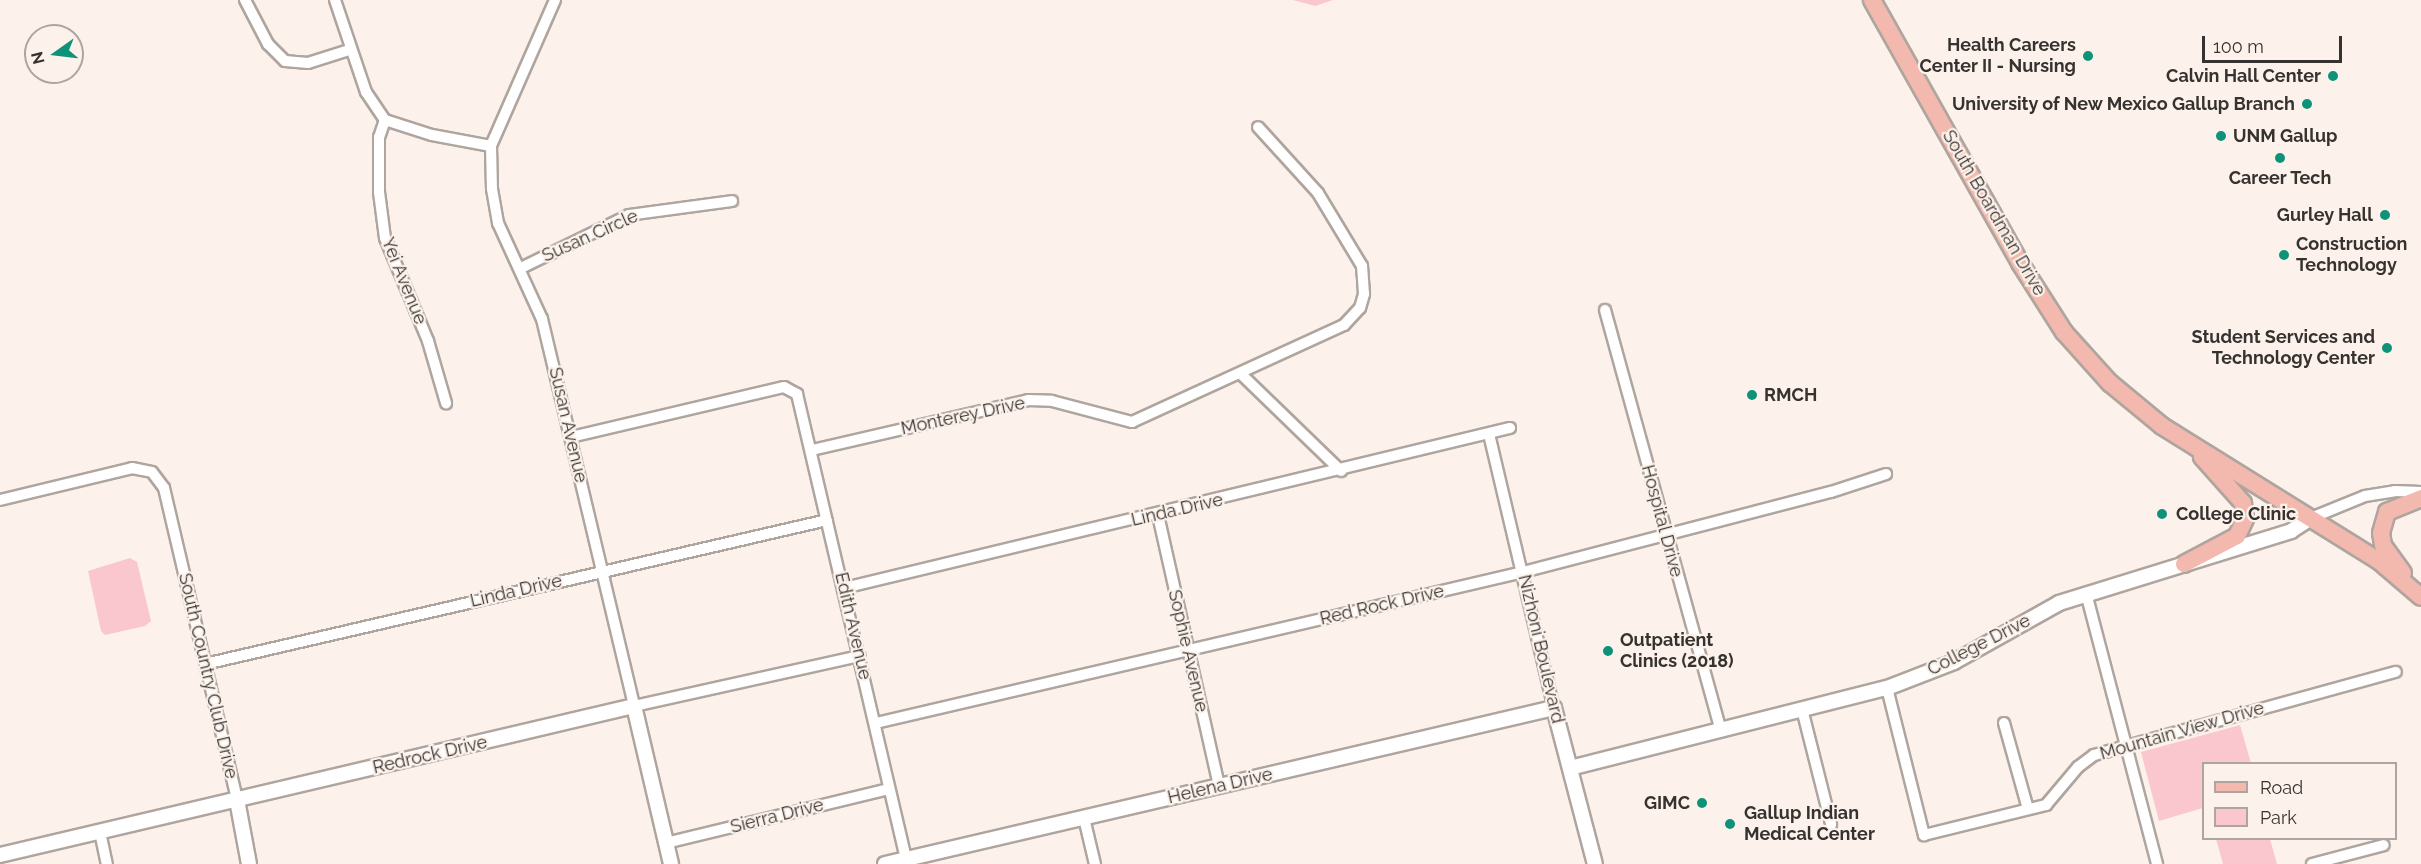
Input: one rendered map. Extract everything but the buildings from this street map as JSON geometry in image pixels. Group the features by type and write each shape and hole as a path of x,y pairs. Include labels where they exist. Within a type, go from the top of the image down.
{"main road":[{"name":"South Boardman Drive","path":"1872,0 2020,263 2064,332 2110,383 2162,426 2379,561 2417,593"},
{"path":"2184,564 2237,536 2245,519 2243,503 2189,443"},
{"path":"2417,593 2383,544 2380,532 2386,512 2421,498"},
{"name":"College Drive","path":"1570,768 1887,688 1954,662 2059,603 2291,531 2311,518"},
{"name":"Redrock Drive","path":"0,855 634,706"},
{"name":"Susan Avenue","path":"634,706 671,864"},
{"name":"Nizhoni Boulevard","path":"1554,708 1595,864"},
{"name":"Helena Drive","path":"885,864 1554,708"},
{"name":"South Country Club Drive","path":"237,800 249,864"}],"street":[{"path":"245,0 268,45 285,61 308,63 349,50"},
{"path":"335,0 349,50 366,92 385,120 432,135 491,146"},
{"name":"Susan Avenue","path":"555,0 491,146 492,189 498,223 521,268 542,319 634,706"},
{"name":"Yei Avenue","path":"385,120 379,137 379,192 385,238 429,341 446,403"},
{"name":"Monterey Drive","path":"812,450 1028,400 1052,401 1132,422 1242,375 1344,325 1360,308 1364,294 1362,266 1318,193 1258,127"},
{"name":"Susan Circle","path":"521,268 629,215 732,201"},
{"name":"Hospital Drive","path":"1605,310 1721,731"},
{"path":"1242,375 1341,471"},
{"name":"Edith Avenue","path":"571,437 784,387 797,394 876,723 906,859"},
{"name":"Linda Drive","path":"844,588 1158,515 1510,428"},
{"name":"Nizhoni Boulevard","path":"1489,434 1554,708"},
{"name":"South Country Club Drive","path":"0,500 132,468 152,472 164,489 237,800"},
{"name":"Red Rock Drive","path":"876,723 1523,572 1831,492 1886,474"},
{"path":"2311,518 2365,496 2395,490 2421,492"},
{"name":"Sophie Avenue","path":"1158,515 1219,786"},
{"name":"Linda Drive","path":"205,664 602,570 827,520"},
{"path":"2086,593 2157,864"},
{"name":"Redrock Drive","path":"634,706 860,656"},
{"name":"Mountain View Drive","path":"1887,688 1924,835 2046,805 2078,767 2094,754 2396,672"},
{"path":"1802,709 1831,824"},
{"path":"2004,723 2028,809"},
{"name":"Sierra Drive","path":"666,843 889,789"},
{"path":"1084,818 1095,864"},
{"path":"100,832 107,864"},
{"path":"2312,864 2384,845"}],"green space":[{"path":"1293,0 1333,0 1315,6"},
{"path":"130,558 137,562 151,621 145,626 105,635 101,631 88,571"},
{"path":"2240,725 2251,762 2202,762 2202,808 2159,821 2141,752"},
{"path":"2216,840 2270,840 2277,864 2223,864"}],"place":[{"name":"Health Careers Center II - Nursing","path":"2088,56"},
{"name":"Calvin Hall Center","path":"2333,76"},
{"name":"University of New Mexico Gallup Branch","path":"2307,104"},
{"name":"UNM Gallup","path":"2221,136"},
{"name":"Career Tech","path":"2280,158"},
{"name":"Gurley Hall","path":"2385,215"},
{"name":"Construction Technology","path":"2284,255"},
{"name":"Student Services and Technology Center","path":"2387,348"},
{"name":"RMCH","path":"1752,395"},
{"name":"College Clinic","path":"2162,514"},
{"name":"Outpatient Clinics (2018)","path":"1608,651"},
{"name":"GIMC","path":"1702,803"},
{"name":"Gallup Indian Medical Center","path":"1730,824"}]}
